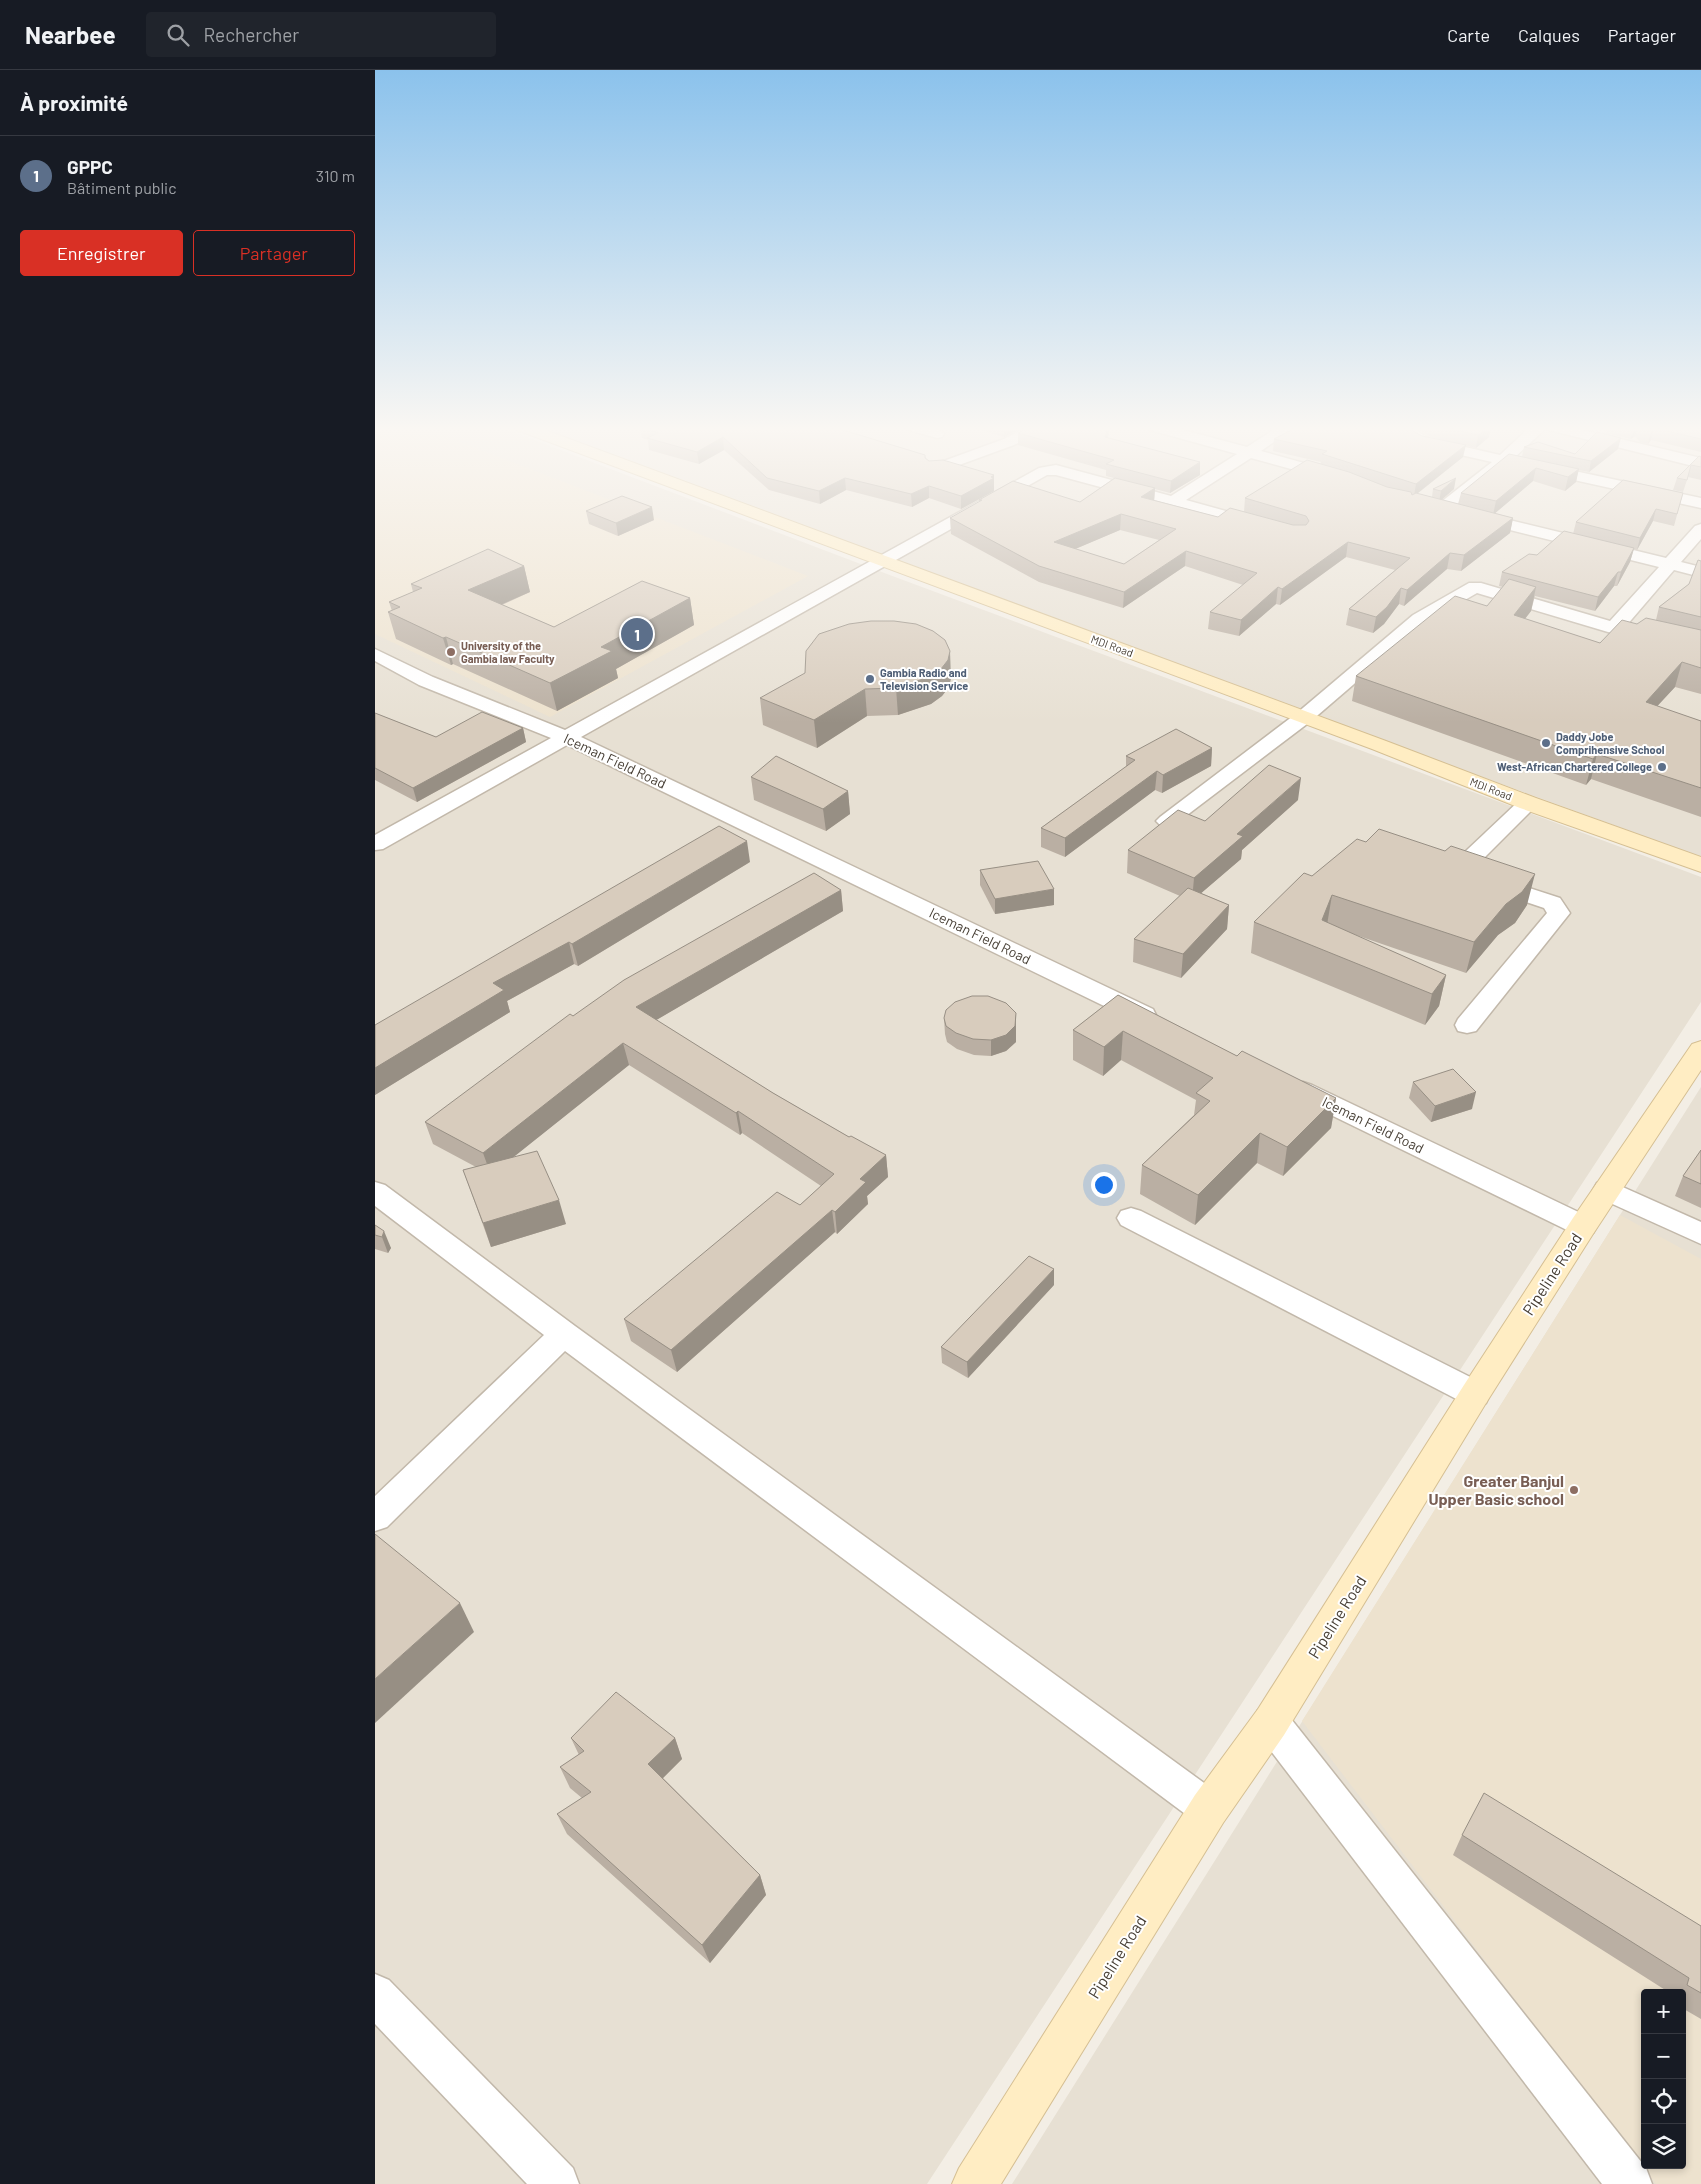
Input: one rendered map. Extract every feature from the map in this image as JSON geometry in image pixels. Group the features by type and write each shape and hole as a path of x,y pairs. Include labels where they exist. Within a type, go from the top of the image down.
{"street":[{"name":"MDI Road","path":"787,526 1701,866"},
{"path":"375,844 943,526"},
{"path":"1261,526 1269,528"},
{"path":"1512,526 1701,572"},
{"path":"1613,628 1701,529"},
{"path":"1167,822 1304,718 1419,619 1475,587 1613,628 1701,650"},
{"name":"Iceman Field Road","path":"375,654 426,681 567,738 1160,1023"},
{"path":"1467,1025 1559,913 1552,903 1449,868 1528,803"},
{"name":"Pipeline Road","path":"975,2184 1209,1809 1271,1722 1475,1394 1583,1226 1701,1050"},
{"name":"Iceman Field Road","path":"1286,1083 1583,1226"},
{"path":"1607,1190 1701,1234"},
{"path":"375,1192 1209,1809"},
{"path":"1131,1218 1475,1394"},
{"path":"375,1517 565,1334"},
{"path":"1271,1722 1630,2184"},
{"path":"375,1994 557,2184"}],"shaded area":[{"path":"375,526 760,526 1701,877 1701,1002 927,2184 375,2184"},
{"path":"375,526 677,526 808,576 550,717 375,634"},
{"path":"796,526 1701,526 1701,857"},
{"path":"1701,1087 1701,2184 1012,2184 1620,1215"},
{"name":"Greater Banjul Upper Basic school","path":"1620,1215 1701,1259 1701,2184 1656,2184 1645,2169 1686,2169 1686,1989 1641,1989 1641,2164 1302,1721"}],"building":[{"path":"964,526 1093,526 1054,542 1124,564 1176,529 1164,526 1503,526 1464,555 1450,553 1407,590 1401,588 1387,607 1376,617 1349,609 1410,558 1348,542 1282,589 1278,587 1241,620 1210,612 1257,573 1186,551 1124,592 1039,566"},
{"path":"1591,526 1647,526 1640,538"},
{"path":"1564,531 1634,548 1621,572 1618,572 1598,597 1502,572 1529,554 1537,555"},
{"path":"488,549 524,566 468,590 554,627 642,581 690,598 601,647 612,651 550,683 446,637 443,638 388,612 400,607 389,602 422,588 411,584"},
{"path":"1698,560 1701,561 1701,617 1659,607 1689,584"},
{"path":"1509,579 1536,587 1514,615 1600,643 1622,620 1637,624 1646,618 1701,630 1701,668 1682,662 1646,702 1701,721 1701,788 1597,754 1593,759 1356,676 1455,596 1487,606"},
{"path":"871,621 894,621 916,624 933,631 945,640 950,651 948,660 941,669 929,677 896,688 865,689 814,720 760,698 805,673 806,651 819,634 849,624"},
{"path":"482,712 523,728 413,788 375,768 375,713 436,737"},
{"path":"1176,729 1212,748 1163,775 1157,771 1065,838 1041,828 1135,760 1126,756"},
{"path":"776,756 848,791 823,809 751,777"},
{"path":"1269,765 1301,778 1237,834 1243,836 1194,878 1128,850 1178,810 1205,821"},
{"path":"719,826 747,841 572,944 569,942 493,983 504,990 375,1068 375,1025"},
{"path":"1379,829 1445,851 1451,846 1535,874 1522,892 1506,904 1474,942 1332,895 1322,920 1446,975 1432,994 1254,922 1304,873 1312,876 1357,839 1366,842"},
{"path":"1038,861 1054,889 995,899 980,870"},
{"path":"814,873 841,890 636,1007 773,1093 849,1137 851,1136 886,1155 860,1179 866,1182 835,1212 832,1210 671,1350 624,1319 777,1192 800,1205 834,1174 738,1111 736,1113 623,1043 483,1153 425,1122 570,1014 573,1016 624,980"},
{"path":"1188,888 1229,905 1183,954 1134,939"},
{"path":"1118,995 1237,1056 1242,1051 1336,1098 1287,1147 1260,1133 1198,1195 1142,1165 1210,1101 1196,1093 1213,1078 1123,1031 1104,1047 1073,1030"},
{"path":"972,996 988,996 1006,1003 1016,1013 1015,1026 1006,1035 991,1040 973,1039 956,1033 946,1026 944,1018 946,1010 955,1002"},
{"path":"1453,1069 1476,1092 1435,1106 1413,1082"},
{"path":"1701,1150 1701,1184 1683,1176"},
{"path":"537,1151 559,1200 483,1223 463,1170"},
{"path":"375,1225 384,1231 382,1237 375,1235"},
{"path":"1029,1256 1054,1269 967,1362 941,1347"},
{"path":"375,1534 460,1603 375,1679"},
{"path":"616,1692 675,1738 648,1764 760,1875 702,1945 557,1814 591,1792 560,1767 584,1751 571,1738"},
{"path":"1484,1793 1701,1926 1701,1993 1687,1985 1689,1978 1462,1835"}],"place":[{"name":"GPPC","path":"637,634"},
{"name":"University of the Gambia law Faculty","path":"451,652"},
{"name":"Gambia Radio and Television Service","path":"870,679"},
{"name":"Daddy Jobe Comprihensive School","path":"1546,743"},
{"name":"West-African Chartered College","path":"1662,767"},
{"name":"Greater Banjul Upper Basic school","path":"1574,1490"}]}
